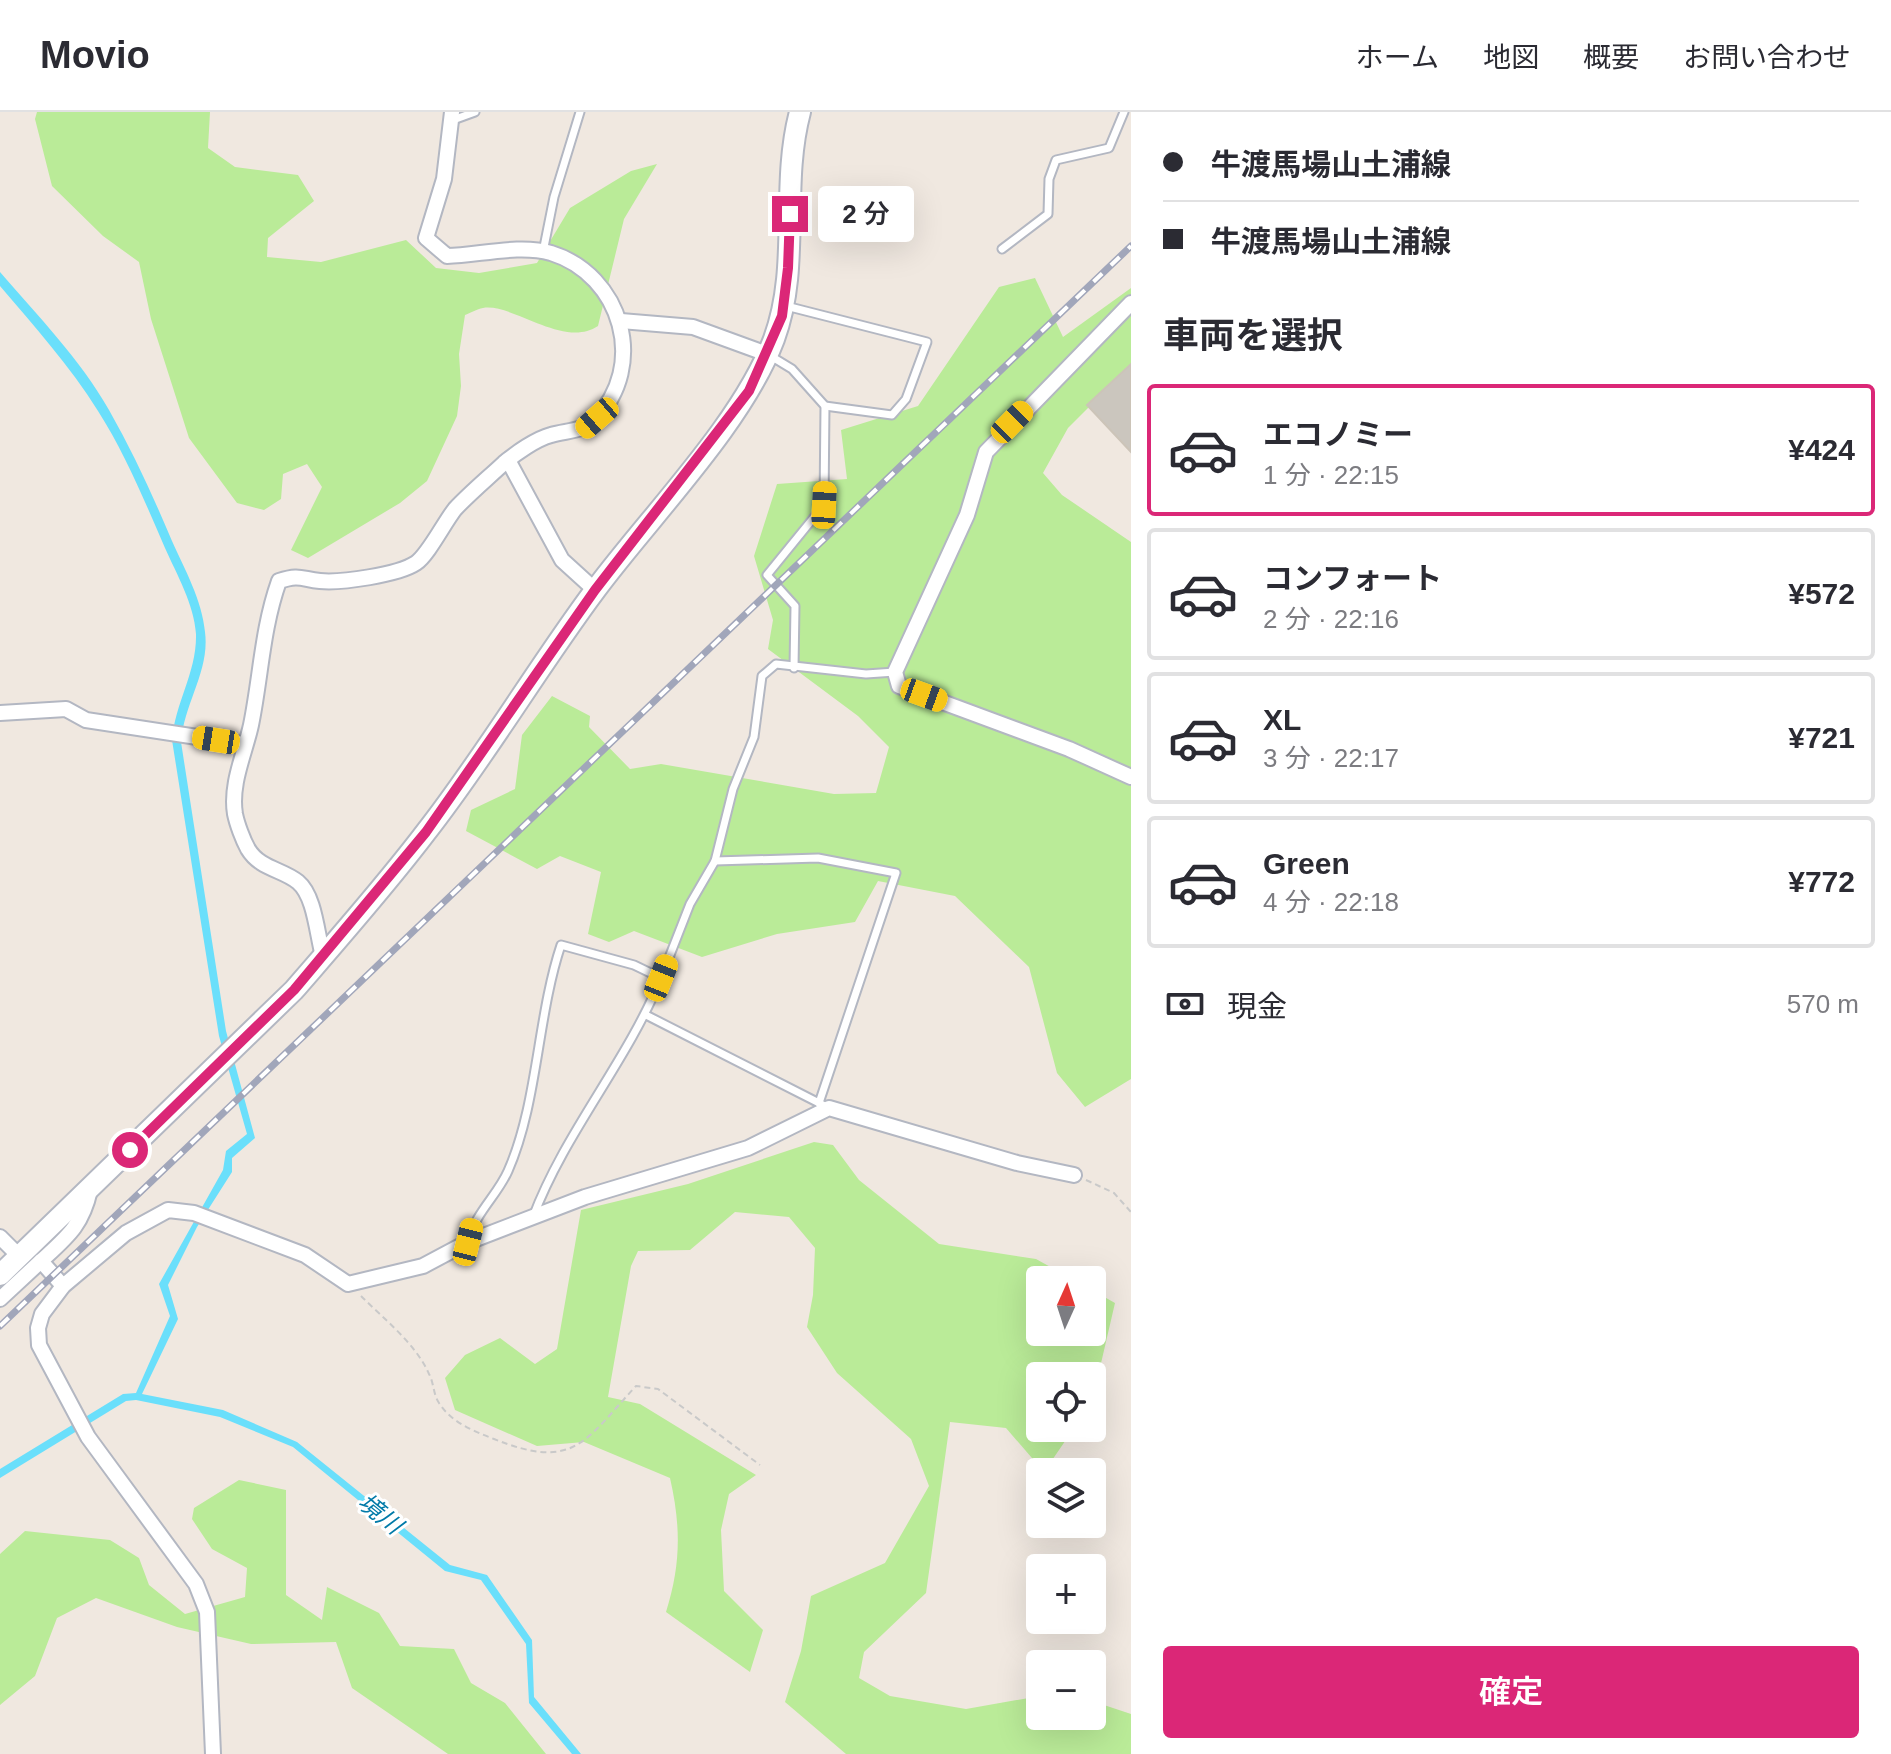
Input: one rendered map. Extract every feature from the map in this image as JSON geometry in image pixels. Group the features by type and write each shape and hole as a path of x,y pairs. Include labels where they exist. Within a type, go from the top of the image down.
{"main road":[{"path":"0,1275 294,990 323,956 426,832 595,590 749,391 767,354 784,305 790,246 790,174 800,112"}],"street":[{"path":"323,956 306,892 296,880 271,871 248,850 235,814 243,744 250,728 262,635 279,581 296,575 321,581 390,573 417,563 457,507 508,460 548,436 585,428 597,418 614,395 621,373 624,331 621,321 608,296 587,273 563,258 543,252 447,256 426,238 444,179 453,116"},
{"path":"1131,303 986,452 967,515 895,672 899,686 1069,749 1131,777"},
{"path":"621,321 693,327 767,354"},
{"path":"508,460 562,560 595,590"},
{"path":"0,713 66,709 86,720 243,744"},
{"path":"213,1754 207,1612 196,1584 88,1437 39,1345 42,1314 63,1286 126,1233 168,1210 194,1213 305,1255 348,1284 423,1266 468,1242 533,1217 641,1178 748,1148 824,1106 1017,1163 1074,1175"},
{"path":"0,1299 75,1229 84,1215 90,1190"},
{"path":"0,1237 18,1255"},
{"path":"41,1261 63,1286"}],"lane":[{"path":"453,116 475,112"},
{"path":"543,252 554,197 580,112"},
{"path":"1002,249 1048,214 1049,179 1056,160 1109,148 1124,112"},
{"path":"767,354 792,369 825,406 892,415 906,399 927,342 784,305"},
{"path":"794,668 795,606 767,575 824,505 825,406"},
{"path":"533,1217 610,1073 646,1015 690,904 715,861 733,789 754,737 762,676 776,664 866,674 895,672"},
{"path":"646,1015 824,1106 896,873 818,858 715,861"},
{"path":"468,1242 473,1224 507,1172 524,1114 548,983 561,945 634,965 661,978"}],"path":[{"path":"1074,1175 1114,1193 1131,1212"},
{"path":"348,1284 416,1352 430,1374 437,1401 454,1420 474,1431 529,1453 561,1452 584,1442 636,1386 658,1389 760,1465"}],"green space":[{"path":"37,112 210,112 208,148 235,167 298,175 314,201 268,238 267,257 321,262 406,240 436,268 479,273 537,263 570,208 631,171 657,164 624,219 598,326 585,332 570,332 495,308 465,315 459,354 461,386 457,416 427,481 400,503 308,558 291,550 322,487 307,464 283,474 281,499 264,510 237,503 189,438 151,319 139,262 103,236 52,186 35,119"},
{"path":"1035,278 1063,337 1131,288 1131,365 1068,428 1043,473 1062,495 1131,542 1131,1079 1085,1107 1057,1073 1029,967 955,896 878,881 855,922 777,934 702,957 634,931 609,942 588,934 601,872 560,856 537,869 466,831 471,810 515,789 522,735 552,696 590,716 589,727 630,769 661,764 834,794 876,793 889,747 858,716 768,649 773,620 754,556 777,484 847,479 841,430 918,406 999,287"},
{"path":"814,1142 833,1145 859,1180 939,1244 1036,1259 1049,1266 1026,1266 1026,1346 1105,1346 1101,1362 1026,1362 1026,1442 1064,1442 1054,1458 1032,1458 1006,1428 950,1422 926,1593 864,1652 859,1678 890,1696 966,1709 1026,1698 1026,1730 1106,1730 1106,1706 1131,1714 1131,1754 846,1754 785,1702 801,1651 811,1596 885,1563 929,1486 911,1439 837,1373 807,1327 813,1295 815,1248 789,1217 735,1212 690,1250 638,1251 631,1266 608,1397 640,1404 756,1475 729,1494 721,1530 724,1591 763,1630 750,1672 666,1612 678,1545 670,1478 584,1442 537,1446 455,1410 445,1378 465,1355 500,1338 535,1364 557,1349 581,1210 688,1184"},
{"path":"1106,1298 1115,1303 1106,1342"},
{"path":"239,1480 286,1490 286,1595 322,1620 327,1587 379,1613 400,1646 454,1649 471,1683 505,1703 546,1754 448,1754 352,1688 336,1642 251,1644 177,1627 96,1598 57,1618 35,1676 0,1705 0,1554 25,1531 110,1540 139,1558 149,1585 185,1614 245,1597 247,1568 212,1549 192,1519 194,1508"}],"water":[{"name":"境川","path":"0,272 72,356 109,410 192,585 205,632 204,660 181,742 226,1031 255,1138 232,1158 232,1172 197,1227 168,1285 178,1319 142,1394 223,1410 297,1442 450,1565 487,1575 532,1640 534,1697 581,1754 572,1754 529,1703 526,1644 481,1580 445,1571 293,1447 220,1417 136,1400 126,1401 0,1478 0,1469 123,1394 136,1393 170,1316 159,1284 223,1170 226,1151 247,1134 219,1036 172,740 193,661 196,634 192,612 142,496 108,427 64,362 0,286"}],"building":[{"path":"1131,364 1131,452 1087,405"}],"railway":[{"path":"0,1326 1131,246"}],"route":[{"path":"130,1150 294,990 426,832 595,590 749,391 782,316 790,246 790,214"}]}
